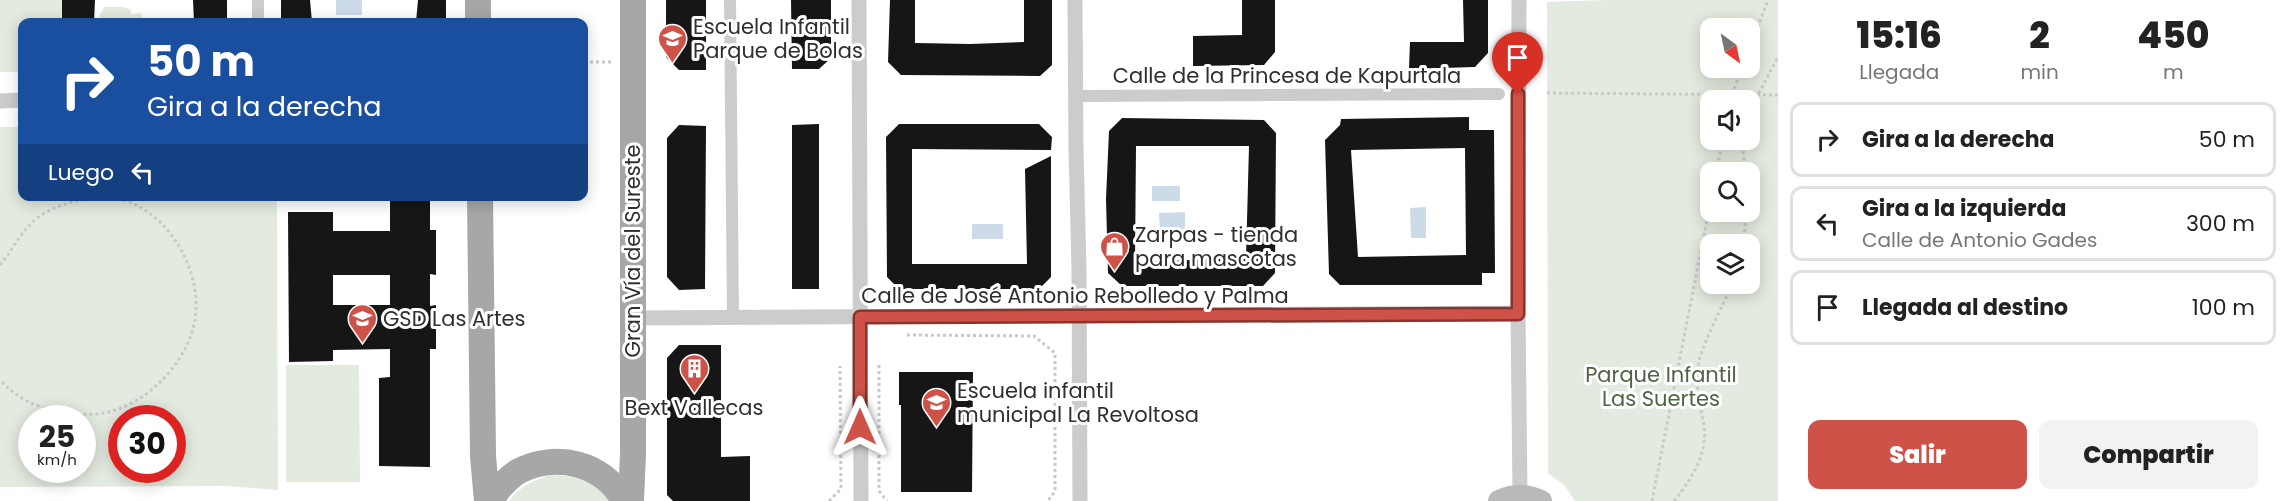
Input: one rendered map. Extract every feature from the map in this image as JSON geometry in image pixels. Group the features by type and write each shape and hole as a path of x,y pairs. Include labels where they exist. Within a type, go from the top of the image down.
{"main road":[{"path":"478,0 478,18"},
{"name":"Gran Vía del Sureste","path":"631,501 633,453 633,0"},
{"path":"480,201 483,465 488,501"},
{"path":"488,501 500,486 518,472 539,463 561,461 584,466 603,477 620,493 624,501"}],"street":[{"path":"258,0 258,18"},
{"path":"730,0 733,317"},
{"path":"859,0 861,501"},
{"path":"1075,0 1080,316 1080,501"},
{"path":"1519,0 1520,499"},
{"name":"Calle de la Princesa de Kapurtala","path":"1075,96 1499,94"},
{"path":"0,100 18,100"},
{"name":"Calle de José Antonio Rebolledo y Palma","path":"633,318 1518,314"}],"path":[{"path":"1760,21 1768,0"},
{"path":"1760,91 1778,57"},
{"path":"588,62 616,62"},
{"path":"1547,93 1700,95"},
{"path":"1760,95 1778,95"},
{"path":"0,265 22,232 45,213 73,201"},
{"path":"0,380 19,398 41,408 80,415 100,414 120,409 150,392 171,373 184,351 193,328 196,307 188,263 165,229 153,217 131,203 123,201"},
{"path":"1652,501 1706,222"},
{"path":"1674,501 1688,483 1701,457 1704,428 1697,393 1699,361 1728,294"},
{"path":"907,335 1034,336 1055,353 1055,491 1048,501"},
{"path":"879,365 879,491 886,501"},
{"path":"829,501 842,489 840,366"}],"green space":[{"path":"0,0 62,0 62,18 18,18 18,72 0,72"},
{"name":"Parque Infantil Las Suertes","path":"1778,0 1778,501 1575,501 1565,486 1548,473 1547,2"},
{"path":"104,7 123,7 131,10 131,14 141,13 143,18 100,18"},
{"path":"0,127 18,127 18,201 277,201 278,490 226,486 0,487"},
{"path":"286,365 359,365 360,482 286,482"},
{"path":"551,475 592,484 599,488 610,501 509,501 528,484"}],"water":[{"path":"336,0 362,0 362,15 336,15"},
{"path":"1152,186 1180,186 1180,201 1152,201"},
{"path":"1426,207 1426,238 1411,238 1410,208"},
{"path":"1185,212 1185,229 1160,230 1159,213"},
{"path":"972,224 1003,224 1003,239 972,239"}],"building":[{"path":"62,0 95,0 94,18 62,18"},
{"path":"193,0 227,0 227,18 194,18"},
{"path":"281,0 310,0 312,18 281,18"},
{"path":"418,0 446,0 446,18 416,18"},
{"path":"666,0 706,0 706,70 679,70 666,57"},
{"path":"791,0 831,0 831,58 819,69 792,69"},
{"path":"890,0 915,0 915,43 970,44 1024,42 1024,0 1052,0 1052,65 1040,76 901,75 888,62"},
{"path":"1242,0 1275,0 1275,52 1264,65 1193,66 1193,36 1242,35"},
{"path":"1463,0 1488,0 1488,53 1475,67 1409,69 1410,42 1464,42"},
{"path":"1469,117 1469,130 1494,130 1495,273 1482,273 1482,285 1340,285 1329,274 1325,140 1340,125 1341,119","holes":["1465,148 1466,255 1358,257 1351,150"]},
{"path":"1122,118 1264,120 1276,133 1275,273 1263,286 1122,286 1108,273 1106,199 1109,131","holes":["1136,146 1249,146 1246,258 1135,262"]},
{"path":"819,124 819,289 792,289 792,125"},
{"path":"899,124 1039,124 1052,137 1051,150 912,149 912,264 1027,264 1025,169 1051,156 1051,277 1039,289 899,289 887,277 886,137"},
{"path":"679,125 706,126 705,289 679,290 667,277 667,138"},
{"path":"390,201 430,201 430,230 436,230 436,275 430,274 430,306 436,305 436,349 430,349 430,467 379,466 379,378 390,377 390,349 333,350 333,361 289,362 288,212 333,212 333,231 390,231","holes":["333,275 390,275 390,305 333,305"]},
{"name":"Bext Vallecas","path":"679,345 721,345 721,457 750,456 750,501 673,501 667,495 667,358"},
{"path":"899,372 973,372 972,492 901,492"}],"place":[{"name":"Escuela Infantil Parque de Bolas","path":"672,64"},
{"name":"Zarpas - tienda para mascotas","path":"1114,272"},
{"name":"GSD Las Artes","path":"362,344"},
{"name":"Bext Vallecas","path":"694,394"},
{"name":"Escuela infantil municipal La Revoltosa","path":"936,428"}],"route":[{"path":"860,427 860,317 1518,314 1518,94"}]}
